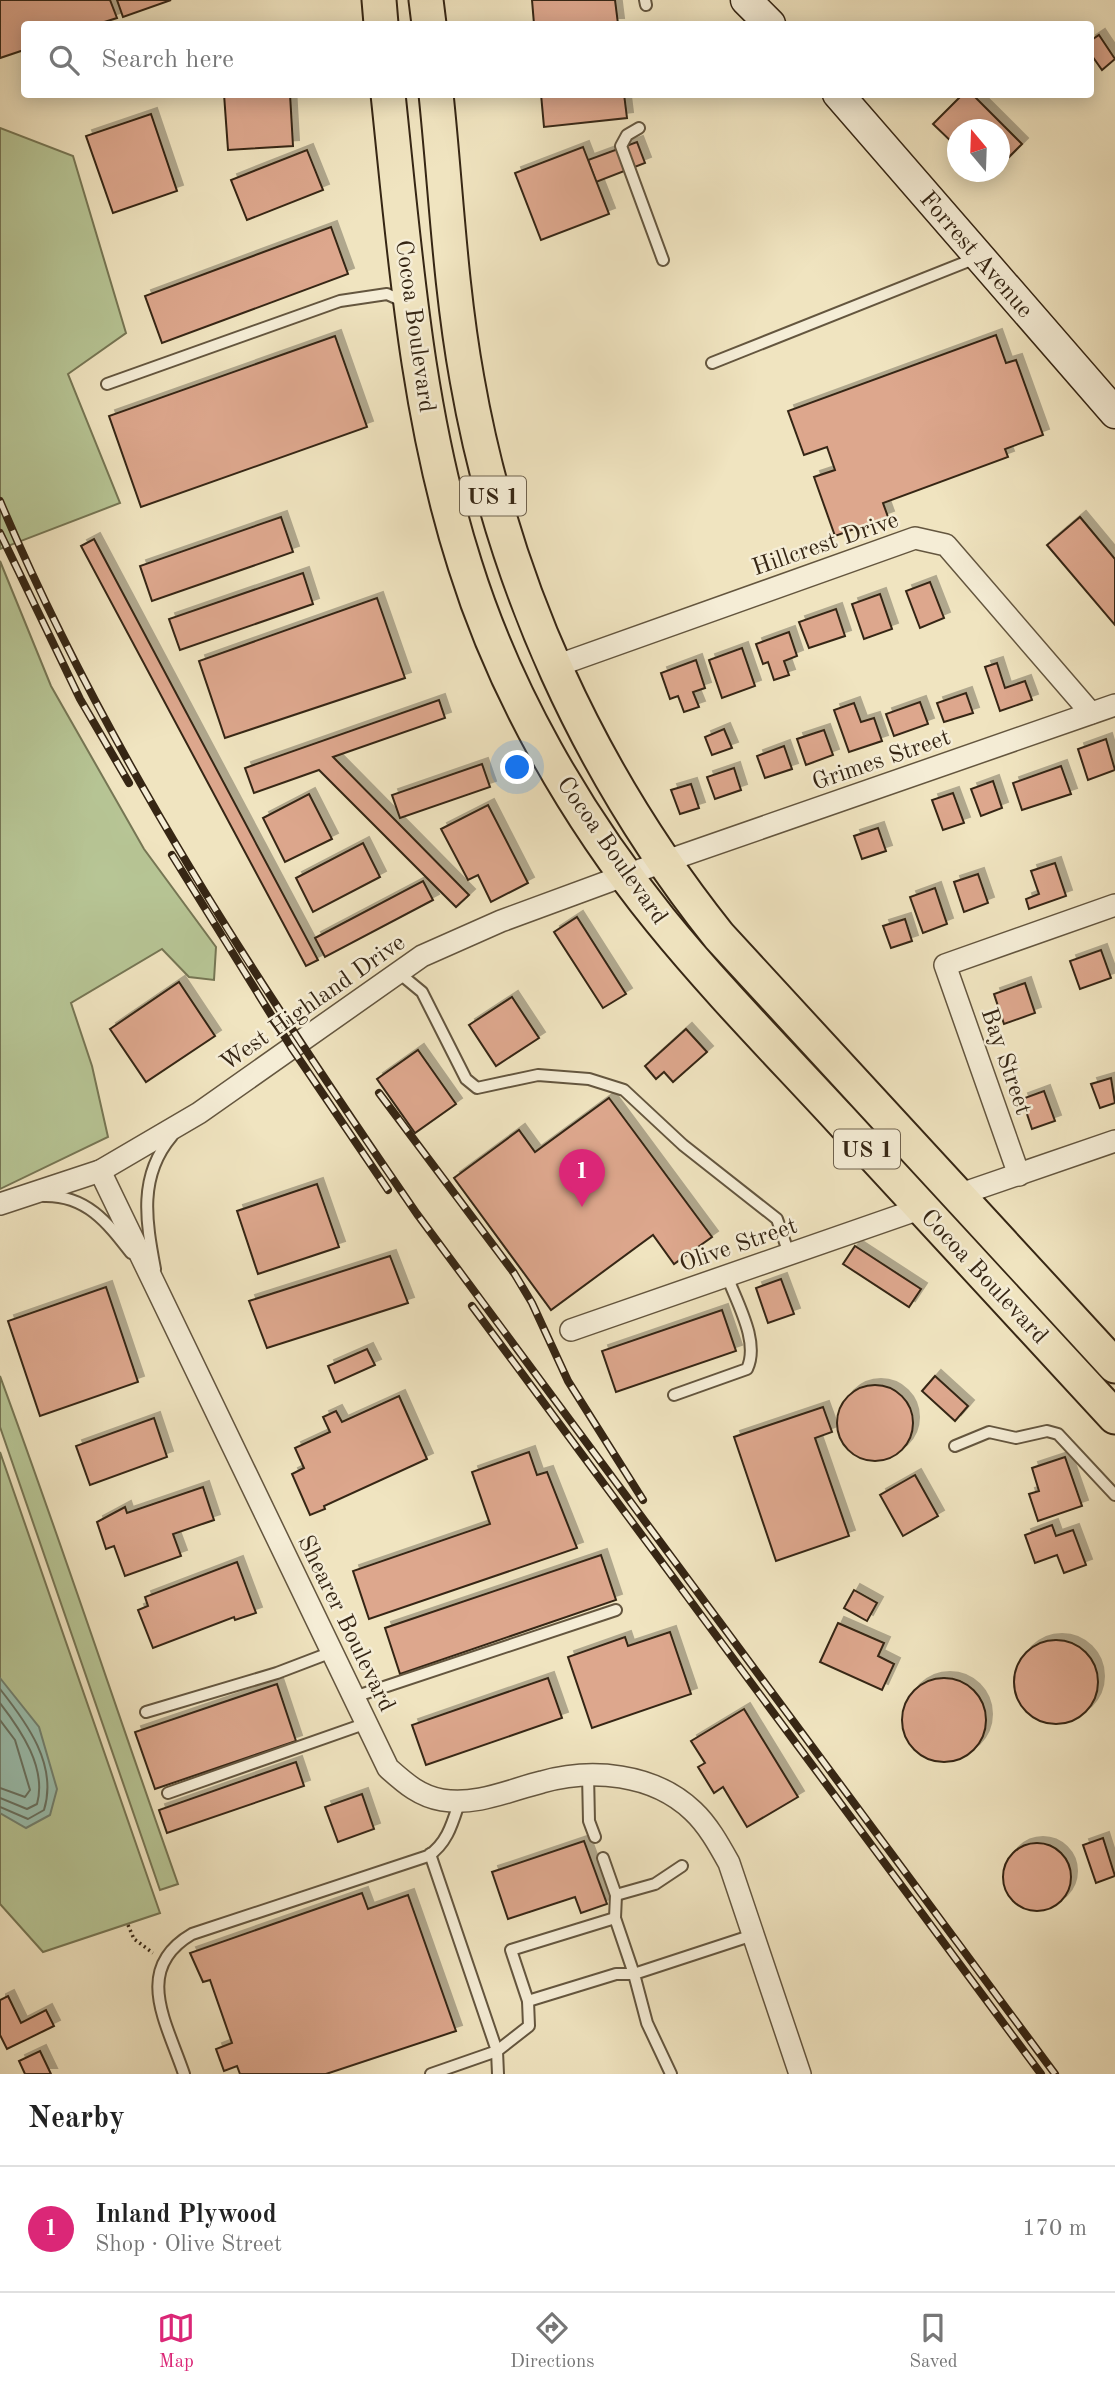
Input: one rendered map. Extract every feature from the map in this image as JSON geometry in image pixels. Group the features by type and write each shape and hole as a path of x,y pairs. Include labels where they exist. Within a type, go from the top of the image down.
{"main road":[{"path":"379,0 381,21"},
{"path":"426,0 429,21"},
{"name":"Cocoa Boulevard","path":"388,98 415,347 435,459 465,568 536,732 592,827 625,874 692,958 1115,1417"},
{"path":"406,98 422,224 428,240 437,248 451,247"},
{"name":"Cocoa Boulevard","path":"436,98 466,376 476,428 507,545 553,667 604,766 664,863 751,972 1115,1368"},
{"path":"411,305 430,318 438,335 475,502 507,545"},
{"path":"782,1056 823,1078 921,1182 943,1195 958,1195"},
{"path":"922,1208 940,1208 959,1216 1078,1342 1115,1368"}],"street":[{"path":"746,0 767,21"},
{"name":"Forrest Avenue","path":"841,98 1115,414"},
{"name":"Hillcrest Drive","path":"553,667 915,538 946,545 1091,713"},
{"name":"Grimes Street","path":"664,863 1115,705"},
{"name":"West Highland Drive","path":"2,1204 100,1171 199,1112 422,956 501,920 625,874 664,863"},
{"name":"Bay Street","path":"1019,1175 945,965 1115,905"},
{"path":"958,1195 1115,1141"},
{"name":"Shearer Boulevard","path":"100,1171 388,1768 412,1790 443,1800 481,1799 542,1781 594,1774 624,1777 673,1796 693,1811 713,1835 729,1863 800,2074"},
{"name":"Olive Street","path":"571,1330 922,1208"}],"lane":[{"path":"639,128 627,135 621,146 663,260"},
{"path":"712,363 979,257"},
{"path":"107,384 340,301 387,294 411,305"},
{"path":"399,973 422,992 466,1079 477,1088 538,1075 589,1079 624,1090 683,1145 777,1219 789,1254"},
{"name":"Shearer Boulevard","path":"160,1300 146,1220 147,1183 159,1152 175,1132 199,1112"},
{"name":"Shearer Boulevard","path":"2,1204 47,1196 70,1199 90,1207 107,1222 127,1248 160,1300"},
{"path":"674,1395 747,1369 752,1357 751,1344 727,1276"},
{"path":"955,1446 989,1432 1016,1438 1047,1431 1058,1434 1115,1495"},
{"path":"354,1697 616,1610"},
{"path":"146,1712 276,1673 332,1652"},
{"path":"168,1793 367,1723"},
{"path":"594,1774 589,1821 595,1837"},
{"path":"184,2074 159,2003 156,1979 163,1959 175,1944 192,1934 430,1854 439,1849 452,1826 460,1800"},
{"path":"430,1854 497,2051 498,2074"},
{"path":"603,1858 616,1895 615,1918 647,2023 671,2074"},
{"path":"616,1895 655,1884 682,1866"},
{"path":"431,2074 497,2051 529,2026 528,2001 511,1950 615,1918"},
{"path":"528,2001 616,1974 634,1974 753,1935"}],"path":[{"path":"128,1925 141,1947 163,1959"}],"shaded area":[{"path":"0,128 73,156 126,333 68,374 120,503 0,549"},
{"path":"0,561 51,686 144,849 216,947 214,980 189,977 162,949 71,1003 92,1066 108,1137 0,1189"},
{"path":"0,1376 178,1884 160,1890 0,1427"},
{"path":"0,1452 160,1913 43,1952 0,1904"}],"water":[{"path":"0,1678 39,1727 57,1789 50,1815 26,1828 0,1813"}],"building":[{"path":"0,0 110,0 117,18 108,21 21,21 21,51 0,58"},
{"path":"117,0 171,0 123,17"},
{"path":"532,0 615,0 618,21 534,21"},
{"path":"1099,35 1115,59 1102,70 1094,59 1094,38"},
{"path":"224,98 290,98 293,146 228,150"},
{"path":"541,98 624,98 627,118 544,127"},
{"path":"959,98 976,98 997,119 947,119 947,137 933,124"},
{"path":"151,114 177,191 113,213 86,136"},
{"path":"1010,132 1022,144 1010,156"},
{"path":"637,142 645,163 596,182 588,160"},
{"path":"583,147 609,214 541,240 515,173"},
{"path":"307,150 323,190 247,220 231,180"},
{"path":"331,227 348,274 162,343 145,296"},
{"path":"996,335 1006,363 1016,360 1043,435 1005,449 1008,457 883,503 888,517 835,536 814,477 835,470 827,447 804,455 788,411"},
{"path":"335,336 367,427 141,507 109,416"},
{"path":"281,517 293,552 152,601 140,566"},
{"path":"1080,517 1115,559 1115,625 1047,545"},
{"path":"94,539 318,960 306,966 81,546"},
{"path":"303,573 313,604 180,650 169,619"},
{"path":"930,582 944,618 920,628 906,591"},
{"path":"880,594 892,629 864,639 852,604"},
{"path":"377,598 405,678 225,738 199,661"},
{"path":"836,609 845,636 809,648 799,622"},
{"path":"789,632 797,656 784,661 789,675 774,680 768,662 763,664 756,644"},
{"path":"742,648 755,686 722,698 709,660"},
{"path":"696,660 705,688 693,692 699,707 684,712 678,696 670,699 661,673"},
{"path":"997,663 1005,688 1025,681 1032,700 1000,711 985,667"},
{"path":"966,693 973,713 944,722 937,703"},
{"path":"439,700 445,718 333,757 469,895 456,907 319,770 254,793 245,768"},
{"path":"920,702 928,724 894,736 886,714"},
{"path":"854,703 861,722 874,718 882,741 849,752 834,710"},
{"path":"724,729 732,748 712,755 705,737"},
{"path":"824,730 833,755 806,765 797,739"},
{"path":"1106,739 1115,770 1088,780 1078,749"},
{"path":"784,746 792,769 765,778 757,756"},
{"path":"482,764 490,787 400,818 392,795"},
{"path":"1061,766 1071,794 1022,810 1013,783"},
{"path":"734,768 741,790 715,799 707,777"},
{"path":"993,781 1002,808 981,816 971,789"},
{"path":"691,784 699,808 680,814 671,790"},
{"path":"953,793 964,823 943,830 932,800"},
{"path":"309,794 332,839 285,862 263,818"},
{"path":"488,805 528,883 491,902 478,875 468,880 441,829"},
{"path":"878,828 886,851 862,859 854,836"},
{"path":"363,843 380,877 313,912 296,878"},
{"path":"1055,863 1066,896 1029,909 1026,899 1039,894 1031,871"},
{"path":"978,874 988,903 964,912 954,882"},
{"path":"423,881 433,900 325,957 315,938"},
{"path":"935,888 947,924 923,933 910,897"},
{"path":"577,917 626,994 603,1008 554,932"},
{"path":"905,919 912,941 891,948 883,926"},
{"path":"1101,950 1111,978 1080,989 1070,961"},
{"path":"179,982 215,1036 146,1082 110,1029"},
{"path":"1025,983 1035,1013 1004,1024 994,994"},
{"path":"512,997 539,1038 496,1066 469,1025"},
{"path":"686,1029 707,1052 673,1082 664,1072 656,1079 645,1066"},
{"path":"418,1050 456,1104 415,1133 377,1079"},
{"path":"1111,1078 1115,1103 1100,1108 1091,1084"},
{"path":"1044,1091 1055,1121 1032,1129 1022,1099"},
{"path":"609,1098 712,1237 674,1264 653,1235 551,1310 454,1178 519,1130 535,1152"},
{"path":"317,1184 339,1247 258,1274 237,1211"},
{"path":"855,1246 921,1289 909,1307 843,1264"},
{"path":"390,1256 408,1303 267,1348 249,1301"},
{"path":"781,1279 794,1314 768,1323 756,1288"},
{"path":"106,1287 138,1382 40,1416 8,1321"},
{"path":"722,1310 736,1351 616,1392 602,1351"},
{"path":"367,1349 375,1365 335,1383 328,1366"},
{"path":"935,1376 968,1406 955,1421 922,1391"},
{"path":"883,1385 896,1391 907,1402 913,1415 911,1438 896,1455 883,1461 867,1461 854,1455 839,1438 837,1415 843,1402 860,1387"},
{"path":"399,1396 427,1459 310,1515 292,1474 304,1468 295,1448 330,1432 323,1417 336,1411 342,1422"},
{"path":"823,1407 832,1432 815,1438 849,1536 776,1561 734,1437"},
{"path":"154,1418 167,1457 90,1485 76,1446"},
{"path":"529,1452 537,1475 547,1472 577,1548 369,1619 353,1571 490,1524 472,1472"},
{"path":"1065,1457 1082,1506 1038,1521 1029,1494 1039,1491 1032,1468"},
{"path":"915,1475 938,1516 903,1536 880,1495"},
{"path":"203,1487 214,1520 173,1534 181,1556 125,1576 114,1546 106,1549 97,1522 125,1507 127,1513"},
{"path":"1052,1525 1056,1536 1073,1530 1086,1565 1064,1573 1057,1555 1035,1563 1025,1535"},
{"path":"601,1555 616,1600 400,1674 385,1628"},
{"path":"237,1562 256,1613 235,1620 234,1617 153,1648 138,1610 148,1606 145,1597"},
{"path":"854,1590 877,1603 867,1621 844,1608"},
{"path":"838,1623 884,1643 878,1656 894,1664 882,1690 820,1662"},
{"path":"670,1632 691,1694 592,1728 568,1657 625,1637 628,1646"},
{"path":"1056,1640 1072,1643 1086,1652 1095,1666 1098,1682 1095,1698 1086,1712 1072,1721 1056,1724 1040,1721 1026,1712 1017,1698 1014,1682 1017,1666 1026,1652 1040,1643"},
{"path":"548,1678 562,1718 426,1765 412,1725"},
{"path":"944,1678 960,1681 974,1690 983,1704 986,1720 983,1736 974,1750 960,1759 944,1762 928,1759 914,1750 905,1736 902,1720 905,1704 914,1690 928,1681"},
{"path":"277,1684 296,1741 155,1789 135,1732"},
{"path":"744,1709 798,1797 747,1827 723,1787 714,1793 698,1767 705,1763 691,1741"},
{"path":"296,1762 304,1786 167,1833 159,1810"},
{"path":"362,1794 374,1829 338,1842 325,1807"},
{"path":"1103,1838 1115,1876 1096,1883 1083,1845"},
{"path":"584,1841 607,1904 581,1913 575,1897 508,1919 492,1872"},
{"path":"1037,1843 1050,1845 1061,1853 1069,1864 1069,1890 1061,1901 1050,1909 1037,1911 1024,1909 1013,1901 1005,1890 1003,1877 1005,1864 1013,1853 1024,1845"},
{"path":"362,1893 368,1909 408,1895 456,2031 326,2074 240,2074 237,2066 224,2071 216,2049 232,2043 210,1980 203,1982 190,1953"},
{"path":"8,1996 21,2023 46,2010 54,2026 7,2049 0,2035 0,2000"},
{"path":"40,2051 51,2074 25,2074 19,2061"}],"railway":[{"path":"0,501 88,688 138,779 190,868 301,1043 417,1214 1055,2074"},
{"path":"0,533 80,699 129,783"},
{"path":"172,855 291,1047 388,1190"},
{"path":"379,1093 514,1273 532,1303 568,1381 643,1500"},
{"path":"472,1306 1041,2074"}],"place":[{"name":"Inland Plywood","path":"582,1207"}]}
